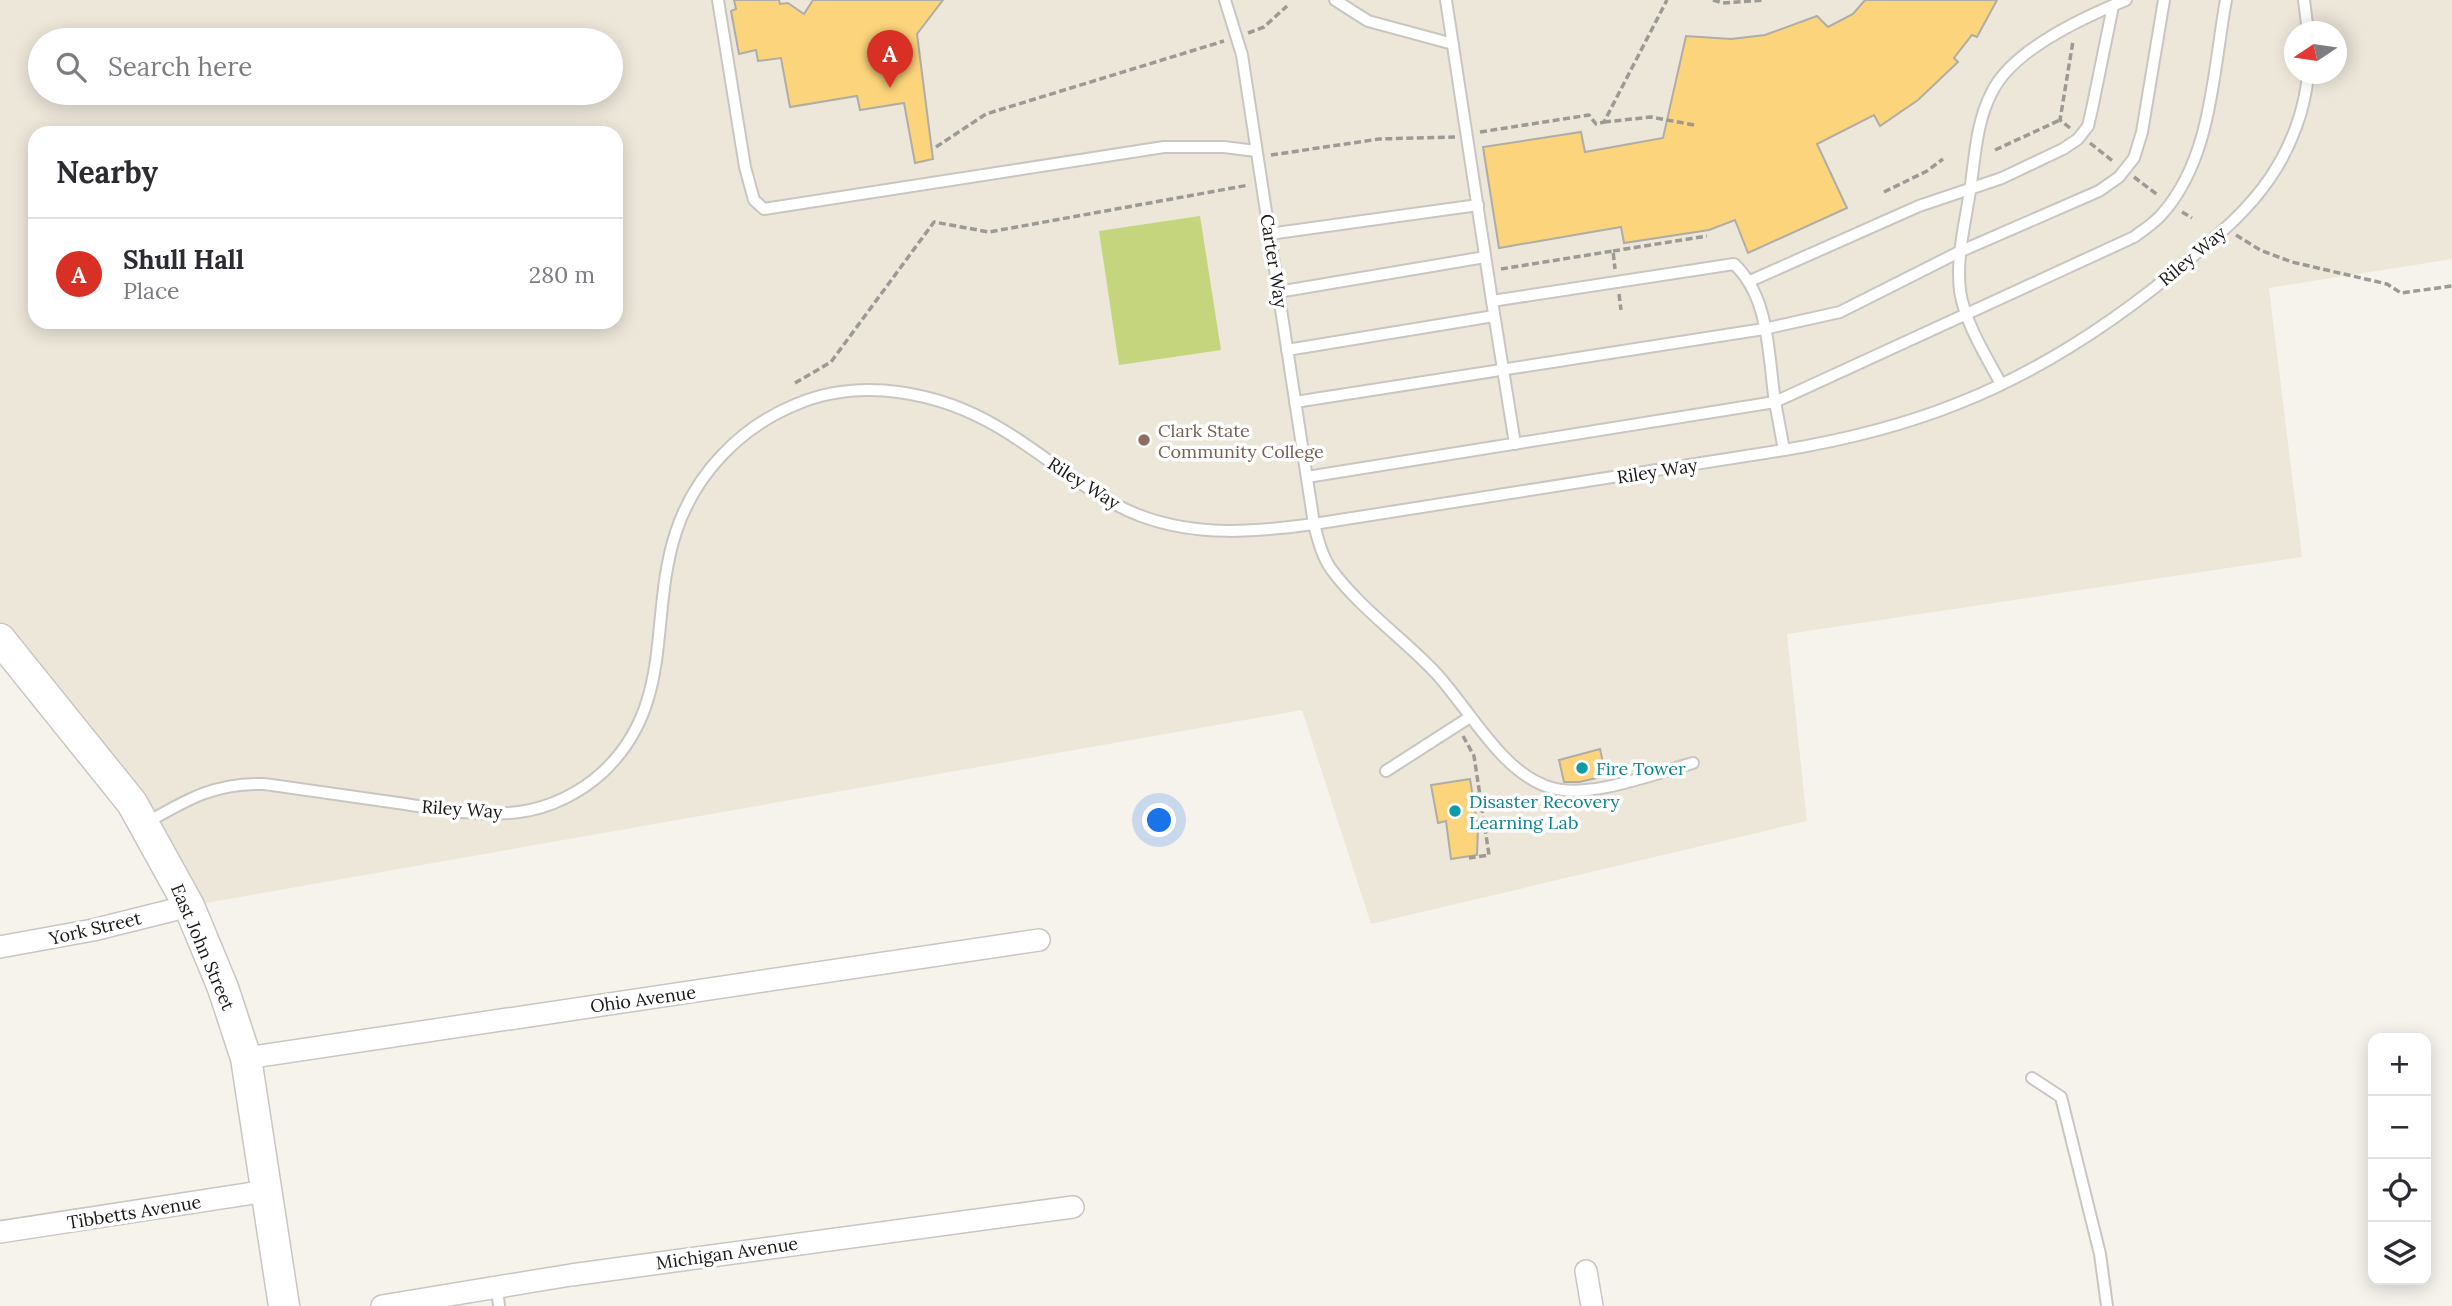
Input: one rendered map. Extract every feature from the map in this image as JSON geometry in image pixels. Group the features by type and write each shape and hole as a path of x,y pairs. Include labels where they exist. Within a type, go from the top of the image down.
{"street":[{"name":"East John Street","path":"0,639 132,803 189,906 223,988 246,1058 284,1306"},
{"name":"York Street","path":"0,947 93,930 189,906"},
{"name":"Ohio Avenue","path":"246,1058 1039,940"},
{"name":"Tibbetts Avenue","path":"0,1232 267,1191"},
{"name":"Michigan Avenue","path":"382,1306 498,1297 1073,1207"},
{"path":"1586,1272 1592,1306"}],"lane":[{"path":"718,0 745,167 754,200 764,209 1164,147 1224,147 1256,151"},
{"name":"Carter Way","path":"1225,0 1237,37 1314,524 1329,565 1346,587 1436,673 1492,745 1523,772 1552,789 1586,790 1693,763"},
{"path":"1335,0 1368,21 1453,44"},
{"path":"1446,0 1478,205 1491,257 1492,301 1515,443"},
{"path":"2001,384 1968,315 1961,293 1959,252 1976,141 1992,91 2022,56 2043,41 2126,0"},
{"path":"1295,402 1503,372 1764,329 1840,312 1959,252 2099,191 2125,170 2134,159 2142,132 2164,0"},
{"path":"1307,477 1775,402 2134,237 2161,215 2183,185 2200,144 2226,0"},
{"path":"2304,0 2307,21"},
{"path":"1750,281 1919,206 1970,190 2063,149 2081,136 2088,126 2113,6"},
{"name":"Riley Way","path":"145,823 193,796 216,787 240,783 477,813 518,812 543,807 580,789 613,762 644,715 659,651 667,574 675,534 688,502 702,478 743,435 772,416 800,403 834,393 898,391 965,410 999,427 1105,499 1166,524 1212,531 1255,532 1314,524 1843,440 1902,424 2001,384 2069,349 2123,312 2225,228 2250,205 2271,177 2289,145 2300,114 2306,84"},
{"path":"1269,234 1478,205"},
{"path":"1278,292 1491,257"},
{"path":"1492,301 1734,264 1750,281 1760,305 1784,450"},
{"path":"1287,350 1494,316"},
{"path":"1386,771 1470,717"},
{"path":"2032,1078 2061,1097 2100,1254 2106,1306"}],"path":[{"path":"1604,122 1667,0"},
{"path":"1713,0 1723,3 1763,0"},
{"path":"936,147 986,114 1237,37 1264,27 1287,6"},
{"path":"2060,120 2073,41"},
{"path":"795,383 831,362 934,222 989,232 1248,186 1267,155 1379,139 1468,134 1589,115 1596,124 1651,117 1694,125"},
{"path":"2060,120 2169,204 2192,218"},
{"path":"1995,150 2060,120"},
{"path":"1884,192 1927,172 1944,159"},
{"path":"2225,228 2260,250 2292,262 2387,284 2401,293 2452,286"},
{"path":"1491,257 1501,269 1707,236"},
{"path":"1613,251 1621,310"},
{"path":"1456,726 1474,756 1489,855 1469,858"}],"shaded area":[{"name":"Clark State Community College","path":"0,0 2452,0 2452,259 2269,288 2302,557 1787,634 1807,821 1371,924 1302,710 189,906 0,639"}],"green space":[{"path":"1200,216 1221,350 1119,365 1099,231"}],"building":[{"path":"734,0 779,0 780,4 788,3 804,14 813,0 943,0 917,34 933,159 915,163 904,103 860,110 857,96 790,107 781,58 758,61 756,50 739,54 731,11 736,9"},
{"path":"1865,0 1997,0 1977,37 1972,35 1954,58 1958,62 1918,100 1880,126 1874,115 1817,144 1847,208 1748,253 1735,220 1709,230 1624,243 1621,227 1499,248 1483,147 1581,132 1585,152 1663,138 1686,36 1731,39 1765,35 1817,16 1828,27 1853,14"},
{"name":"Fire Tower","path":"1600,749 1606,776 1579,782 1564,782 1559,760"},
{"name":"Disaster Recovery Learning Lab","path":"1470,779 1478,828 1477,855 1451,859 1446,821 1438,823 1431,785"}],"place":[{"name":"Shull Hall","path":"890,88"},
{"name":"Clark State Community College","path":"1144,440"},
{"name":"Fire Tower","path":"1582,768"},
{"name":"Disaster Recovery Learning Lab","path":"1455,811"}]}
